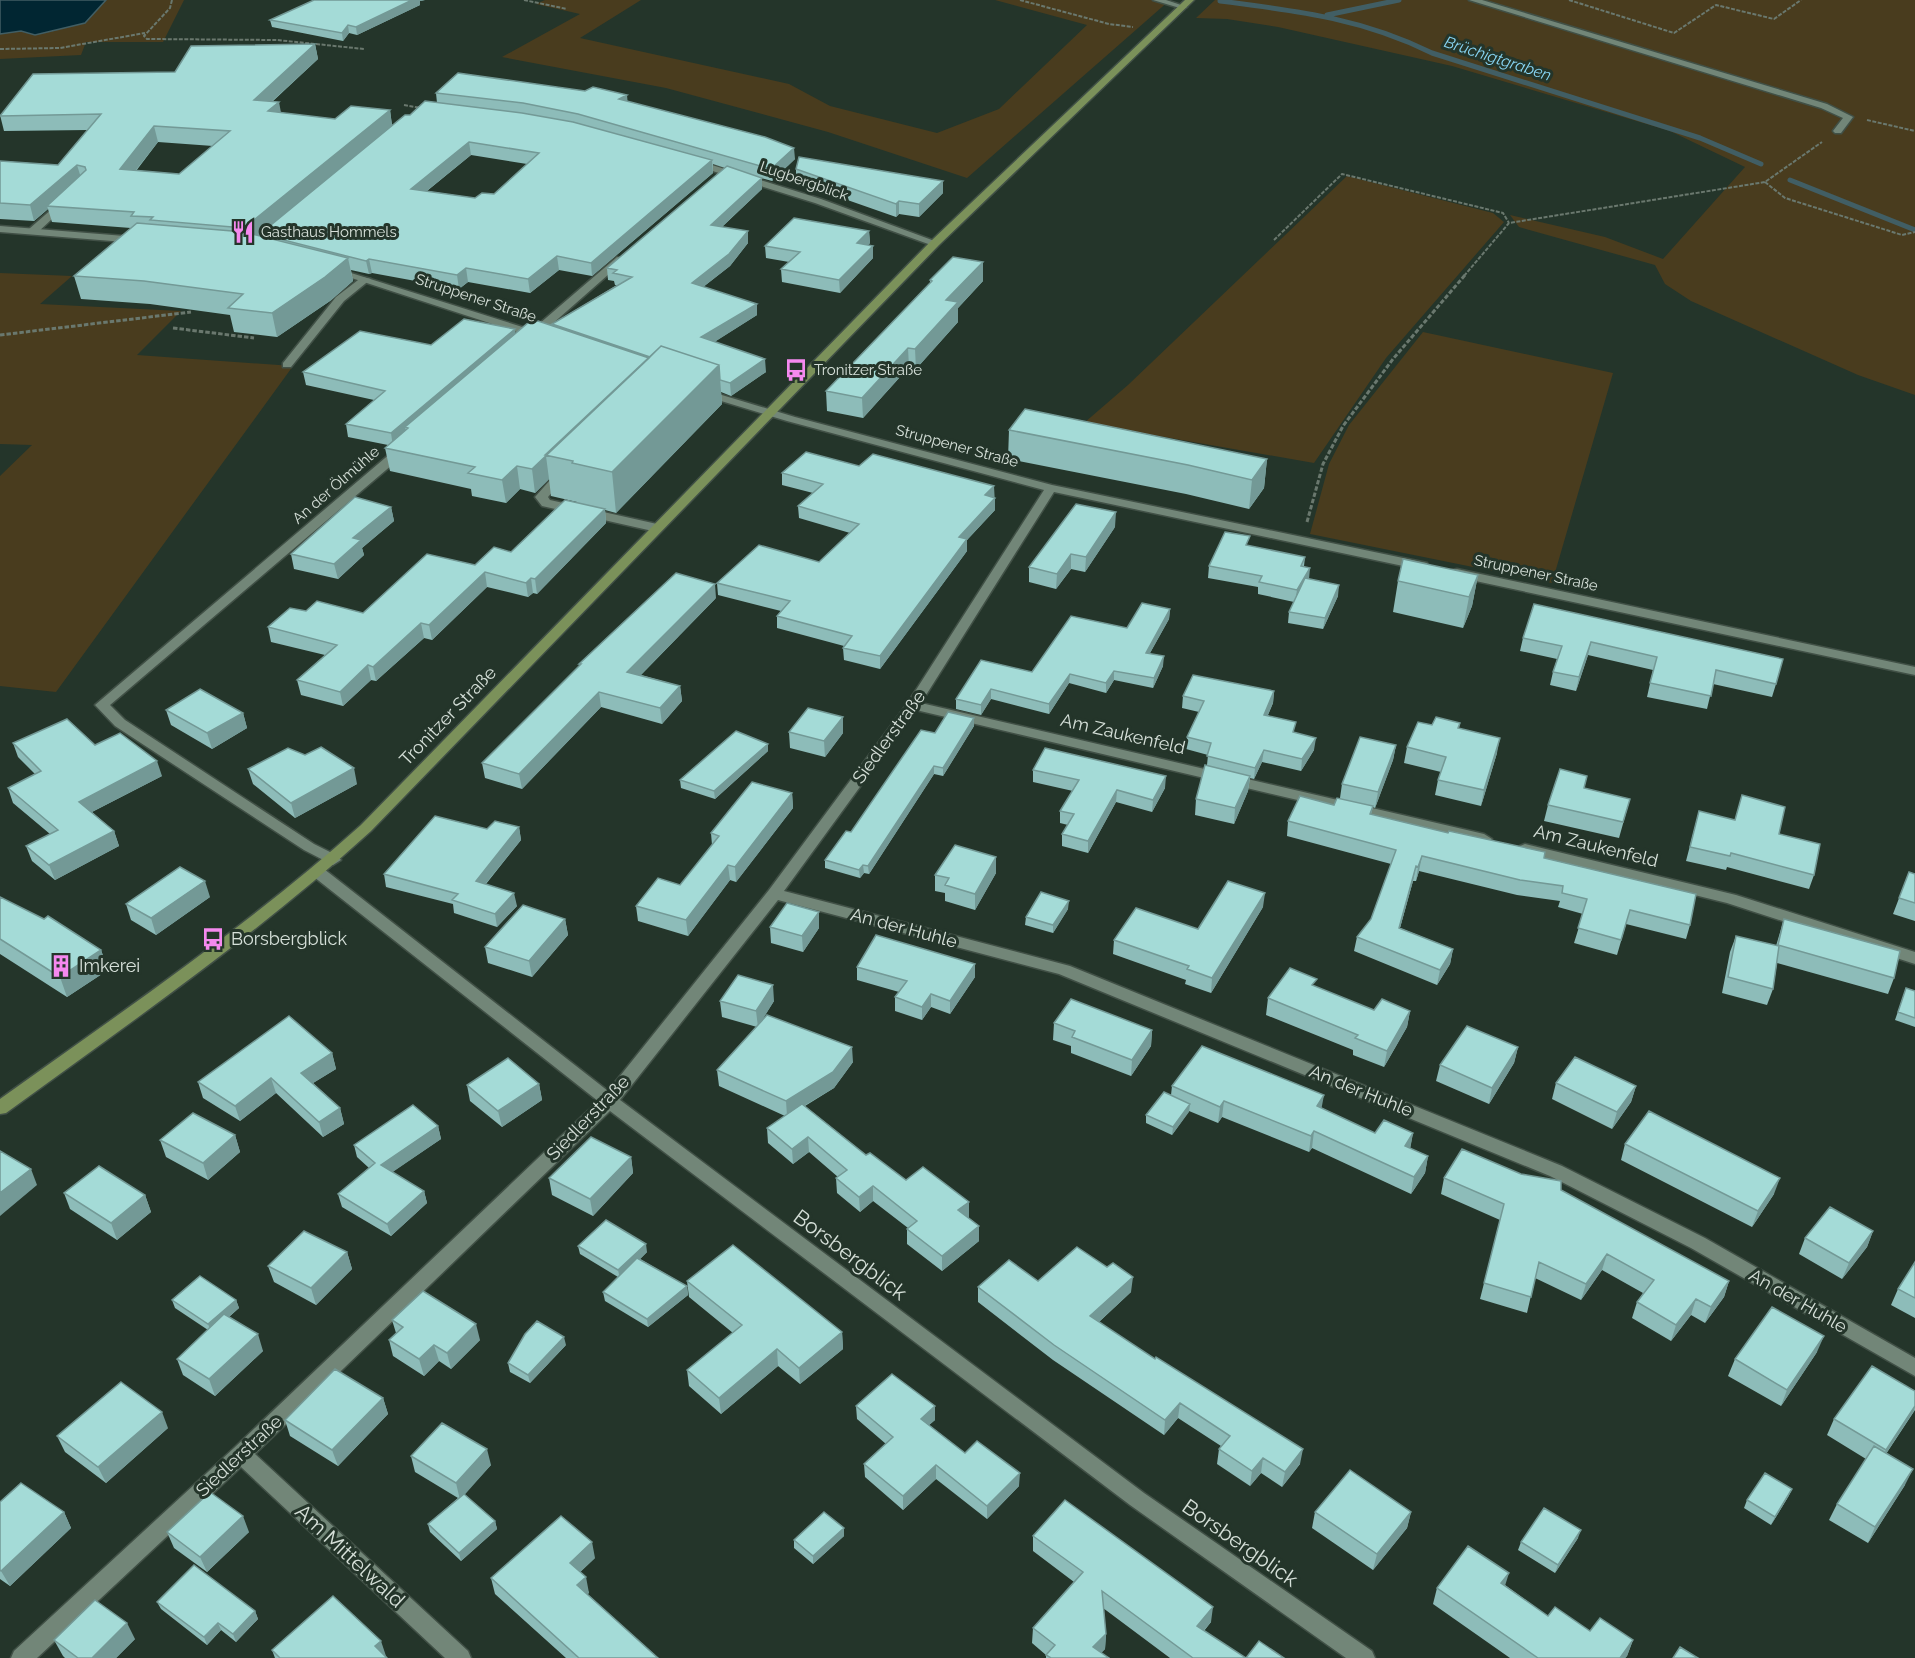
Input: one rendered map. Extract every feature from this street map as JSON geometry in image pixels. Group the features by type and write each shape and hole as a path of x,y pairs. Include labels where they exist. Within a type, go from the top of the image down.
{"street":[{"path":"1157,0 1186,3"},
{"path":"1473,0 1824,106 1848,117 1838,131"},
{"name":"Tronitzer Straße","path":"0,1108 233,941 333,860 935,243 1186,3"},
{"name":"Lugbergblick","path":"679,158 818,201 935,243"},
{"path":"716,178 725,171"},
{"path":"33,231 75,193"},
{"path":"0,229 147,241"},
{"path":"529,338 629,253"},
{"name":"Struppener Straße","path":"317,266 366,279 529,338 555,341"},
{"path":"287,365 340,299 366,279"},
{"name":"Struppener Straße","path":"694,389 769,413 1051,488 1915,671"},
{"name":"An der Ölmühle","path":"333,860 309,847 120,723 102,705 411,442"},
{"path":"574,463 544,491 541,497 546,503 657,528"},
{"name":"Siedlerstraße","path":"22,1658 241,1454 609,1101 774,894 913,705 1051,488"},
{"name":"Am Zaukenfeld","path":"913,705 1731,899 1915,958"},
{"name":"Borsbergblick","path":"319,873 609,1101 1137,1499 1364,1658"},
{"name":"An der Huhle","path":"774,894 1064,970 1556,1171 1698,1243 1915,1368"},
{"name":"Am Mittelwald","path":"241,1454 460,1658"}],"path":[{"path":"0,49 60,48 146,33 170,8 172,0"},
{"path":"524,0 567,9"},
{"path":"1020,0 1109,24 1158,30"},
{"path":"1569,0 1674,33 1716,5 1774,19 1801,0"},
{"path":"146,33 144,36 147,39 158,40 277,40 364,49"},
{"path":"404,105 421,108"},
{"path":"1848,117 1915,131"},
{"path":"1302,540 1323,464 1343,426 1393,359 1509,223 1765,182 1838,131"},
{"path":"1274,240 1342,174 1503,213 1509,223"},
{"path":"1765,182 1785,198 1902,236 1915,232"},
{"path":"0,335 191,312"},
{"path":"173,328 254,338"}],"shaded area":[{"path":"106,0 184,0 163,42 86,42 81,55 0,59 0,34 21,31 35,35"},
{"path":"545,0 641,0 580,38 789,84 830,106 937,133 999,109 1087,25 995,0 1170,0 967,178 828,132 666,88 502,57 580,14 536,4"},
{"path":"1215,0 1915,0 1915,395 1858,375 1691,301 1665,284 1655,265 1519,227 1510,215 1605,237 1663,259 1745,167 1670,131 1452,66 1278,27 1227,19 1196,18"},
{"path":"1347,176 1493,213 1504,222 1386,358 1314,463 1084,423 1128,385"},
{"path":"0,273 72,276 40,304 181,311 137,355 293,366 56,692 0,686 0,476 32,445 0,444"},
{"path":"1423,332 1613,373 1552,583 1310,534 1329,464 1349,425"}],"water":[{"path":"0,0 106,0 85,23 35,35 21,31 0,34"}],"building":[{"path":"314,0 412,0 356,27 348,25 342,33 270,20"},
{"path":"315,44 254,100 279,102 268,111 335,119 351,106 390,110 244,228 150,220 153,217 131,216 134,212 47,206 86,170 85,167 77,165 30,205 0,203 0,161 58,165 101,114 0,116 33,74 175,72 191,46","holes":["154,126 230,131 179,174 120,169"]},
{"path":"458,73 585,91 593,87 627,95 619,99 765,137 794,148 771,169 578,114 523,103 436,93"},
{"path":"425,101 522,113 573,122 712,160 591,263 557,256 528,279 466,268 457,275 369,259 366,261 260,234 405,115 410,115","holes":["469,142 539,153 494,194 482,193 475,198 411,189"]},
{"path":"799,157 943,181 919,204 899,201 896,204 796,169"},
{"path":"727,166 762,178 711,225 748,231 729,254 692,283 757,304 701,337 765,359 730,383 720,380 719,365 661,346 650,357 552,324 632,277 613,273 617,270 607,268"},
{"path":"794,218 869,231 857,243 873,246 839,280 781,269 800,252 765,246"},
{"path":"137,223 244,232 348,258 325,277 272,313 228,308 243,294 144,281 74,276"},
{"path":"953,257 983,262 946,300 958,302 915,349 908,348 862,398 826,391 932,281 930,280"},
{"path":"464,319 515,329 391,433 346,424 385,391 303,372 360,331 431,345"},
{"path":"538,321 649,358 532,469 517,466 502,480 468,473 475,467 385,448 408,428 405,427 529,322"},
{"path":"661,346 719,365 612,472 545,455"},
{"path":"1025,409 1267,459 1252,480 1009,430"},
{"path":"806,452 859,466 873,454 994,486 985,495 995,498 959,537 967,539 880,656 843,648 852,636 777,616 790,601 717,583 759,545 819,562 859,524 798,506 823,484 782,473"},
{"path":"355,497 391,507 353,538 361,540 334,564 291,554"},
{"path":"565,500 605,509 535,579 531,578 526,583 485,572 429,625 421,623 373,667 368,665 340,692 297,680 337,645 268,627 290,608 306,611 317,601 363,613 427,554 475,565 494,547 511,552"},
{"path":"1076,504 1116,512 1086,557 1071,554 1057,574 1029,567"},
{"path":"1225,532 1250,536 1246,545 1305,557 1301,566 1310,568 1297,590 1259,582 1262,576 1209,566"},
{"path":"1403,559 1478,575 1469,597 1398,581"},
{"path":"676,573 715,584 627,672 680,686 660,708 599,692 519,774 482,763 581,664 579,664"},
{"path":"1305,578 1339,585 1325,618 1289,612"},
{"path":"1142,603 1170,609 1146,653 1164,656 1154,678 1114,671 1106,683 1070,674 1049,704 991,689 981,705 956,699 981,660 1032,672 1071,616 1127,628"},
{"path":"1534,604 1783,659 1776,684 1716,670 1711,696 1650,683 1657,657 1591,642 1579,677 1553,672 1562,646 1523,638"},
{"path":"1193,675 1274,691 1264,715 1296,722 1293,732 1316,738 1302,759 1264,750 1255,768 1207,756 1211,743 1187,737 1204,701 1183,696"},
{"path":"200,689 243,713 207,733 166,710"},
{"path":"808,708 843,717 824,741 789,732"},
{"path":"948,712 974,718 943,768 934,766 868,866 863,865 859,870 825,860 846,831 851,832 921,730 935,733"},
{"path":"1436,717 1460,723 1458,728 1500,738 1484,790 1438,780 1446,757 1407,747 1418,722 1432,725"},
{"path":"67,719 95,745 120,733 157,761 79,802 114,831 49,865 26,846 58,830 8,788 41,771 13,743"},
{"path":"736,731 768,744 714,791 680,780"},
{"path":"1360,737 1396,745 1378,792 1342,784"},
{"path":"321,747 354,768 291,803 248,769 288,748 305,755"},
{"path":"1045,748 1166,776 1153,800 1117,790 1088,841 1062,834 1074,814 1060,811 1079,780 1033,770"},
{"path":"1205,765 1250,776 1235,808 1196,799"},
{"path":"1560,769 1587,776 1584,788 1630,799 1623,822 1548,805"},
{"path":"752,782 792,793 735,867 728,865 686,920 636,906 658,878 680,885 719,836 711,833"},
{"path":"1742,795 1785,807 1779,834 1820,844 1814,875 1731,853 1730,856 1690,847 1699,811 1735,820"},
{"path":"1300,796 1334,805 1337,798 1373,806 1370,814 1448,833 1449,831 1545,852 1544,858 1696,894 1690,925 1630,910 1621,940 1578,928 1587,899 1562,893 1563,886 1520,880 1422,856 1418,867 1416,866 1399,928 1453,949 1440,970 1357,937 1371,919 1396,850 1288,821"},
{"path":"435,816 487,829 495,821 519,827 476,881 514,893 495,914 452,900 458,894 384,874"},
{"path":"955,845 996,857 975,894 945,885 949,878 935,875"},
{"path":"180,867 205,881 151,918 126,904"},
{"path":"1909,872 1915,874 1915,903 1899,898"},
{"path":"1228,881 1265,893 1212,978 1187,969 1189,966 1114,940 1136,908 1198,929"},
{"path":"1041,892 1069,901 1053,925 1026,917"},
{"path":"0,897 44,919 48,916 101,950 60,977 0,939"},
{"path":"787,903 819,912 802,936 770,927"},
{"path":"523,905 565,919 529,961 485,947"},
{"path":"1784,919 1900,951 1894,978 1778,945"},
{"path":"876,935 975,964 950,1001 931,994 922,1007 895,997 907,981 857,967"},
{"path":"1736,936 1779,946 1773,989 1728,977"},
{"path":"1290,968 1317,979 1312,985 1374,1010 1382,999 1410,1011 1387,1051 1355,1038 1358,1035 1268,998"},
{"path":"738,975 773,985 756,1011 720,1001"},
{"path":"1906,988 1915,991 1915,1018 1898,1012"},
{"path":"1071,999 1152,1030 1132,1060 1072,1037 1075,1031 1054,1023"},
{"path":"767,1015 852,1047 833,1072 786,1101 717,1070"},
{"path":"289,1016 332,1053 301,1073 340,1108 319,1122 271,1078 235,1106 198,1082"},
{"path":"1467,1026 1518,1047 1492,1088 1440,1065"},
{"path":"1202,1046 1324,1095 1317,1106 1375,1133 1384,1120 1413,1133 1405,1146 1428,1156 1414,1177 1314,1131 1311,1136 1224,1101 1220,1107 1172,1086"},
{"path":"1575,1057 1636,1086 1617,1112 1556,1083"},
{"path":"508,1058 539,1084 498,1111 467,1085"},
{"path":"1164,1092 1190,1104 1173,1127 1146,1115"},
{"path":"802,1104 866,1155 870,1153 906,1180 923,1167 969,1202 958,1210 979,1226 942,1256 907,1229 917,1221 873,1186 859,1197 836,1178 847,1170 808,1137 792,1149 767,1128"},
{"path":"413,1105 438,1126 381,1165 424,1191 387,1224 338,1194 375,1163 354,1145"},
{"path":"1649,1111 1780,1178 1758,1211 1625,1144"},
{"path":"193,1113 235,1135 203,1163 160,1140"},
{"path":"591,1137 631,1157 590,1199 549,1178"},
{"path":"1462,1149 1521,1174 1561,1181 1561,1190 1729,1281 1711,1307 1696,1299 1676,1325 1637,1302 1654,1280 1607,1254 1586,1284 1539,1262 1531,1297 1484,1283 1504,1204 1444,1178"},
{"path":"0,1151 31,1169 0,1193"},
{"path":"99,1166 145,1195 111,1223 64,1193"},
{"path":"1830,1207 1873,1231 1849,1263 1805,1238"},
{"path":"606,1220 646,1244 618,1270 578,1246"},
{"path":"304,1231 347,1252 311,1288 268,1266"},
{"path":"733,1245 842,1332 799,1368 777,1349 719,1398 687,1370 742,1325 687,1281"},
{"path":"1077,1247 1107,1267 1113,1263 1133,1277 1090,1316 1155,1359 1156,1357 1303,1449 1285,1472 1263,1458 1252,1471 1219,1449 1230,1436 1180,1403 1165,1420 1054,1345 978,1287 1009,1260 1038,1281"},
{"path":"637,1258 687,1286 647,1319 603,1292"},
{"path":"1915,1262 1915,1298 1898,1289"},
{"path":"200,1276 236,1300 208,1324 172,1300"},
{"path":"423,1291 476,1324 447,1353 434,1345 419,1359 389,1340 403,1327 392,1320"},
{"path":"1772,1307 1824,1336 1787,1390 1735,1359"},
{"path":"224,1314 258,1334 209,1379 177,1359"},
{"path":"537,1321 564,1337 528,1375 508,1363 525,1334"},
{"path":"1872,1366 1915,1391 1915,1406 1886,1450 1834,1419"},
{"path":"335,1369 383,1398 332,1450 285,1420"},
{"path":"892,1374 935,1406 921,1419 965,1453 977,1441 1020,1473 987,1506 936,1465 903,1496 864,1464 893,1437 856,1406"},
{"path":"121,1382 162,1412 98,1467 57,1436"},
{"path":"442,1423 487,1449 456,1483 411,1456"},
{"path":"1874,1446 1913,1469 1875,1527 1837,1504"},
{"path":"1350,1470 1411,1512 1377,1554 1315,1512"},
{"path":"1765,1473 1792,1489 1775,1517 1747,1500"},
{"path":"21,1483 64,1512 1,1571 0,1502"},
{"path":"210,1492 243,1516 200,1557 167,1532"},
{"path":"464,1494 495,1521 459,1553 428,1524"},
{"path":"1065,1500 1213,1607 1197,1626 1246,1658 1193,1658 1102,1591 1106,1634 1093,1647 1109,1658 1051,1658 1046,1655 1055,1645 1033,1628 1083,1572 1033,1536"},
{"path":"1544,1508 1581,1530 1558,1565 1521,1542"},
{"path":"824,1512 844,1528 813,1556 794,1540"},
{"path":"561,1516 592,1542 570,1563 586,1577 577,1585 658,1658 579,1658 491,1578"},
{"path":"1468,1546 1509,1573 1501,1583 1548,1616 1555,1607 1590,1631 1600,1618 1633,1640 1620,1658 1538,1658 1437,1588"},
{"path":"194,1565 255,1611 233,1634 218,1623 204,1637 157,1602"},
{"path":"333,1596 381,1641 375,1646 387,1658 280,1658 272,1650"},
{"path":"95,1600 127,1623 92,1658 78,1658 54,1640"},
{"path":"1259,1641 1284,1658 1246,1658"},
{"path":"1680,1647 1698,1658 1673,1658"}],"waterway":[{"path":"1327,15 1399,0"},
{"name":"Brüchigtgraben","path":"1220,1 1302,13 1354,24 1406,41 1432,53 1700,138 1761,164"},
{"name":"Brüchigtgraben","path":"1790,180 1915,230"}],"place":[{"name":"Gasthaus Hommels","path":"243,232"},
{"name":"Tronitzer Straße","path":"796,370"},
{"name":"Borsbergblick","path":"213,939"},
{"name":"Imkerei","path":"61,966"}]}
